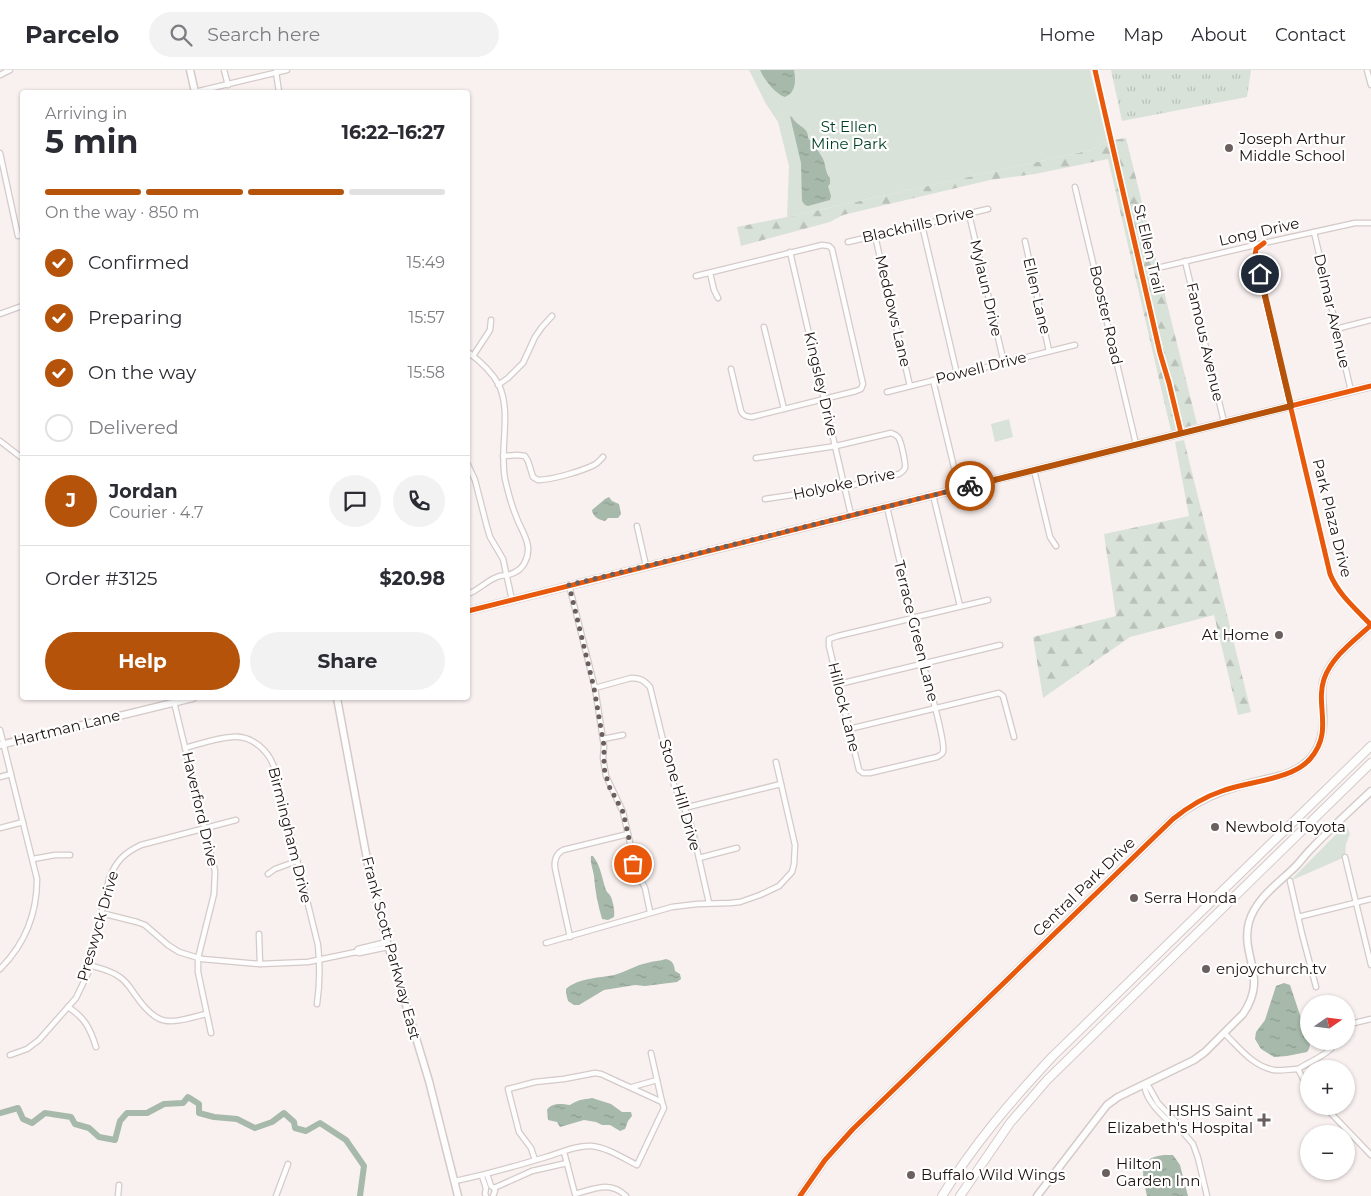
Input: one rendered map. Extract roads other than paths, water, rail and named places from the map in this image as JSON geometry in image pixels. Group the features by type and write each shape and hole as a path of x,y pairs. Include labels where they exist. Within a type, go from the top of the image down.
{"highway":[{"path":"942,1196 975,1146 1052,1057 1371,746"},
{"path":"960,1196 1010,1123 1047,1080 1371,763"},
{"path":"937,1196 966,1154 975,1146"},
{"path":"964,1196 970,1182"}],"street":[{"path":"0,75 10,70"},
{"path":"190,70 195,90"},
{"path":"224,70 228,85"},
{"path":"204,90 276,71 287,70"},
{"path":"1367,70 1371,85"},
{"path":"276,71 279,90"},
{"path":"0,153 18,236"},
{"name":"Booster Road","path":"1075,187 1136,444"},
{"name":"Blackhills Drive","path":"848,242 988,209"},
{"name":"Mylaun Drive","path":"969,214 1004,363"},
{"name":"Long Drive","path":"1153,269 1355,223 1371,223"},
{"path":"922,225 957,374"},
{"name":"Delmar Avenue","path":"1314,232 1350,391"},
{"name":"Meddows Lane","path":"875,236 910,386"},
{"name":"Ellen Lane","path":"1024,241 1050,351"},
{"name":"Park Plaza Drive","path":"1264,243 1256,250 1256,256 1330,574 1340,592 1371,624"},
{"path":"696,276 824,245 829,246 832,250 863,384 859,390 752,417 744,415 741,411 731,369"},
{"name":"Kingsley Drive","path":"790,252 851,515"},
{"name":"Famous Avenue","path":"1185,262 1224,422"},
{"path":"710,273 718,298"},
{"path":"0,314 20,307"},
{"path":"498,385 523,363 535,337 552,316"},
{"path":"473,356 490,330 491,320"},
{"path":"1336,328 1371,320"},
{"path":"764,327 784,409"},
{"name":"Powell Drive","path":"888,392 1074,345"},
{"path":"470,354 487,369 498,385 505,406 503,456 505,477 517,519 527,539 529,551 526,562 519,570 506,576 496,577 470,593"},
{"path":"933,380 958,488"},
{"path":"470,610 1371,386"},
{"name":"Holyoke Drive","path":"765,499 845,487 901,473 904,469 905,465 899,438 895,434 890,433 836,446"},
{"path":"0,441 20,456"},
{"path":"756,458 836,446"},
{"path":"503,456 525,456 532,477 538,480 589,467 603,457"},
{"path":"470,469 475,480 486,527 503,559 512,600"},
{"path":"1034,470 1050,537 1056,546"},
{"path":"933,495 960,606"},
{"name":"Terrace Green Lane","path":"864,773 942,754 943,751 935,709 887,507"},
{"path":"638,526 646,566"},
{"path":"569,585 594,688 603,739 604,768 623,812 632,852 632,863 645,888 650,912"},
{"path":"912,618 988,600"},
{"name":"Hillock Lane","path":"864,773 859,770 829,646 829,639 912,618"},
{"name":"Central Park Drive","path":"800,1196 825,1160 853,1129 1173,818 1220,791 1283,775 1292,772 1306,763 1316,750 1324,728 1322,687 1328,670 1332,663 1371,624"},
{"path":"839,684 1000,645"},
{"name":"Stone Hill Drive","path":"594,688 631,678 646,681 650,687 674,785 693,832 709,903"},
{"path":"849,729 999,693 1006,702 1014,737"},
{"name":"Hartman Lane","path":"2,744 174,700"},
{"name":"Haverford Drive","path":"174,700 215,871 215,886 198,958 198,972 210,1033"},
{"name":"Frank Scott Parkway East","path":"337,700 367,860 388,944 429,1082 458,1196"},
{"path":"0,730 2,744 38,879 33,917 24,938 0,969"},
{"path":"603,739 623,735"},
{"name":"Birmingham Drive","path":"185,748 232,737 241,737 255,743 266,752 273,763 318,945 320,984 317,1004"},
{"path":"546,944 650,912 672,907 730,903 760,895 778,886 792,872 795,845 776,762"},
{"path":"0,777 11,774"},
{"path":"684,808 781,784"},
{"path":"1037,1196 1107,1105 1118,1097 1194,1060 1243,1014 1248,1007 1253,992 1254,976 1248,932 1249,922 1256,907 1371,791"},
{"name":"Preswyck Drive","path":"10,1055 27,1049 38,1040 76,998 88,973 109,879 113,870 128,851 141,844 236,820"},
{"path":"0,828 24,822"},
{"path":"570,937 554,862 557,856 563,850 628,834"},
{"path":"698,858 737,848"},
{"path":"33,858 55,855 70,856"},
{"path":"1345,858 1371,965"},
{"path":"268,874 274,869 297,861"},
{"path":"1290,881 1316,987"},
{"path":"1298,917 1371,899"},
{"path":"101,912 141,923 180,952 198,958 260,964 308,962 356,952 358,949 388,944"},
{"path":"259,934 260,964"},
{"path":"89,965 117,975 132,990 144,1007 160,1020 182,1020 206,1014"},
{"path":"68,1007 86,1022 96,1047"},
{"path":"1355,1023 1371,1019"},
{"path":"1224,1033 1251,1060 1274,1070 1298,1069 1329,1050"},
{"path":"455,1181 484,1175 579,1147 594,1146 638,1165 664,1108 651,1053"},
{"path":"1298,1069 1300,1073"},
{"path":"535,1160 532,1150 519,1132 508,1090 535,1082 595,1073 662,1102"},
{"path":"631,1088 657,1080"},
{"path":"1144,1084 1147,1095 1155,1107 1189,1138 1196,1150 1207,1196"},
{"path":"1333,1115 1371,1155"},
{"path":"564,1152 575,1194 602,1187 619,1189 626,1196"},
{"path":"494,1188 532,1172 566,1163"},
{"path":"276,1196 288,1164"},
{"path":"484,1175 495,1190 493,1196"},
{"path":"484,1175 486,1196"},
{"path":"118,1196 119,1185"}],"water":[{"path":"760,70 794,70 795,82 789,95 785,97 777,93 767,82"},
{"path":"790,116 806,131 808,138 823,159 830,178 828,186 831,196 830,200 808,206 802,201 801,163"},
{"path":"609,497 612,501 619,504 621,514 618,518 601,520 595,516 592,510"},
{"path":"591,856 593,856 598,864 606,890 611,896 614,917 608,920 602,919"},
{"path":"666,959 672,962 675,971 680,974 681,979 677,982 645,986 635,985 604,990 579,1005 574,1005 568,1001 566,989 571,985 589,979 614,975 643,964"},
{"path":"1284,983 1290,985 1300,1015 1300,1050 1308,1050 1307,1052 1274,1057 1261,1049 1255,1039 1256,1032 1265,1020 1276,986"},
{"path":"592,1098 611,1104 622,1112 631,1112 632,1116 625,1129 620,1131 610,1125 602,1125 584,1120 560,1127 557,1122 548,1120 547,1110 549,1107 557,1104 570,1105"},
{"path":"1173,1155 1180,1165 1188,1196 1147,1196 1143,1175 1145,1164 1155,1157"}],"waterway":[{"path":"0,1113 18,1108 23,1119 32,1123 45,1113 71,1117 75,1124 89,1128 99,1137 115,1140 120,1121 127,1113 147,1113 164,1104 183,1103 188,1097 199,1104 199,1113 214,1117 237,1119 255,1128 272,1122 284,1113 294,1122 295,1128 306,1131 320,1123 346,1140 364,1166 360,1196"}],"place":[{"name":"Joseph Arthur Middle School","path":"1229,148"},
{"name":"At Home","path":"1279,635"},
{"name":"Newbold Toyota","path":"1215,827"},
{"name":"Serra Honda","path":"1134,898"},
{"name":"enjoychurch.tv","path":"1206,969"},
{"name":"HSHS Saint Elizabeth's Hospital","path":"1264,1120"},
{"name":"Hilton Garden Inn","path":"1106,1173"},
{"name":"Buffalo Wild Wings","path":"911,1175"}],"park label":[{"name":"St Ellen Mine Park","path":"849,136"}]}
